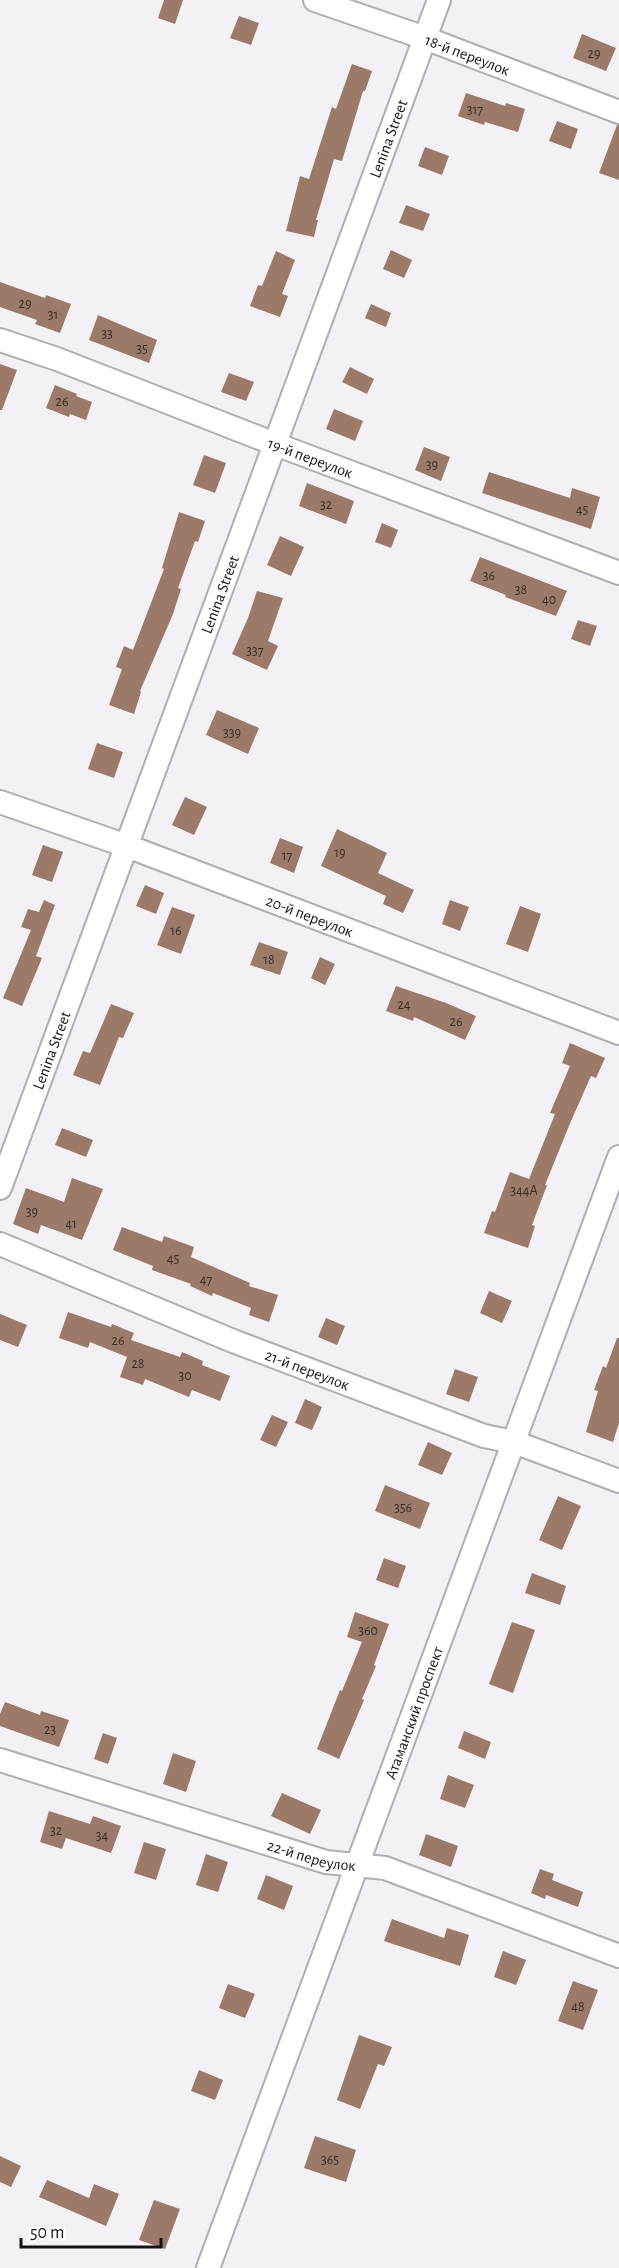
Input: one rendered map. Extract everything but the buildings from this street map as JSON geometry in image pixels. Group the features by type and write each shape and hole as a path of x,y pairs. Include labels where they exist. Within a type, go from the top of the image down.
{"street":[{"name":"18-й переулок","path":"315,0 425,38 619,112"},
{"name":"Lenina Street","path":"0,1188 440,0"},
{"name":"19-й переулок","path":"0,340 57,359 275,444 619,573"},
{"name":"20-й переулок","path":"0,802 127,846 619,1033"},
{"name":"Атаманский проспект","path":"208,2268 619,1157"},
{"name":"21-й переулок","path":"0,1244 233,1341 484,1436 514,1442 619,1481"},
{"name":"22-й переулок","path":"0,1760 326,1862 385,1868 619,1956"}]}
